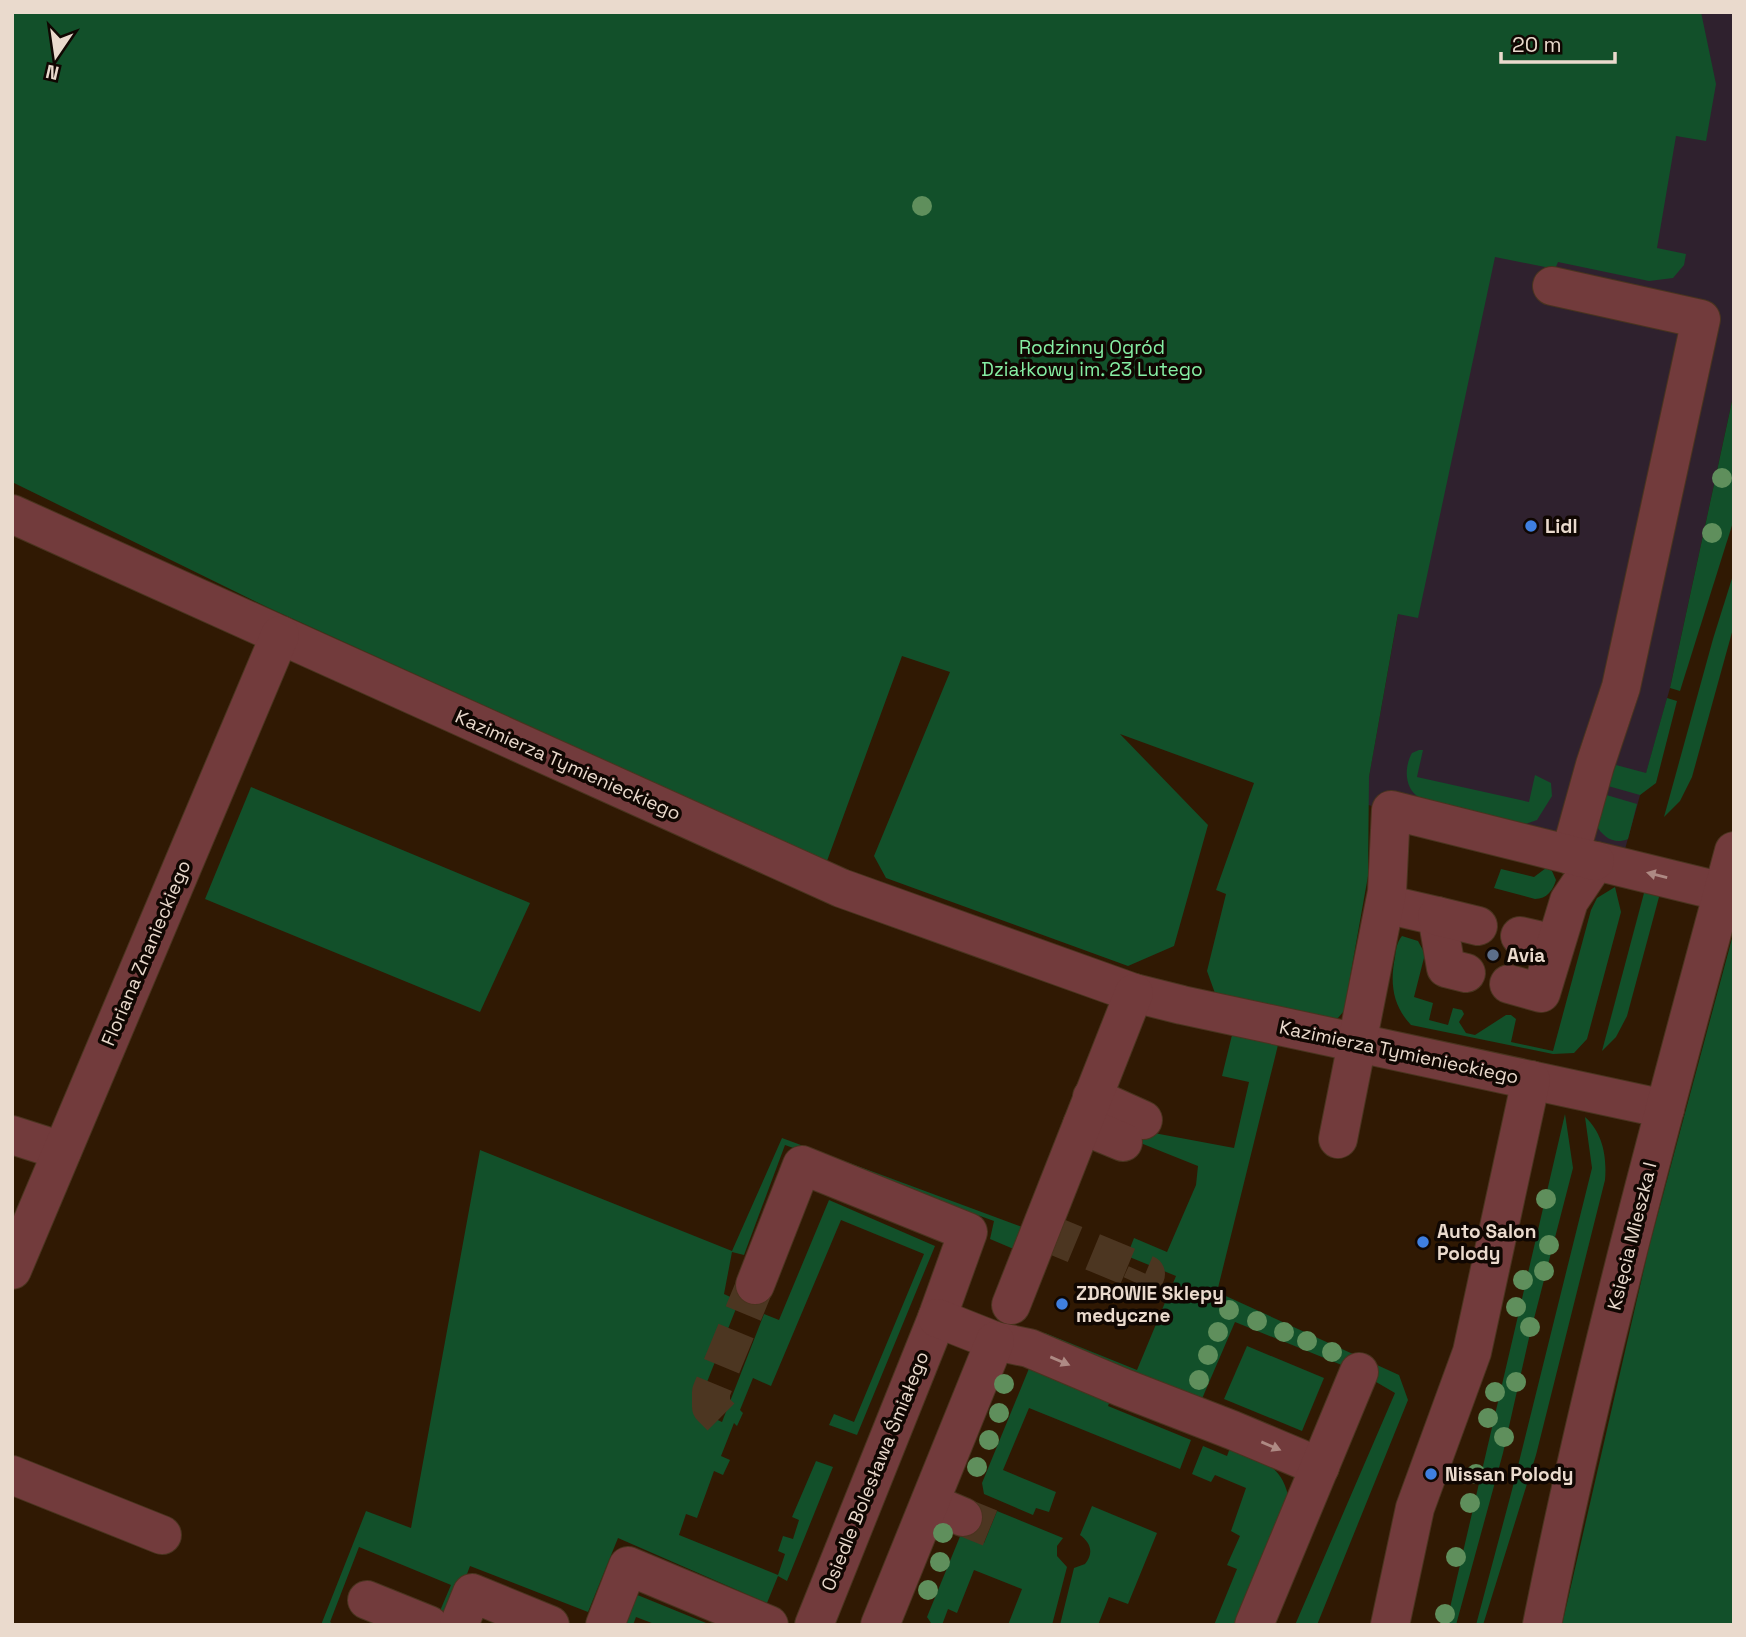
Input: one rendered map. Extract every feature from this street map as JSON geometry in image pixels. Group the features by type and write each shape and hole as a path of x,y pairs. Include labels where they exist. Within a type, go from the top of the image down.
{"street":[{"path":"1508,984 1541,993 1538,940 1569,901 1583,858 1595,765 1622,687 1700,318 1552,286"},
{"name":"Kazimierza Tymienieckiego","path":"12,514 841,888 1134,992 1665,1109"},
{"name":"Floriana Znanieckiego","path":"12,1270 280,635"},
{"path":"1338,1139 1385,904 1391,810 1723,892"},
{"name":"Księcia Mieszka I","path":"1542,1625 1566,1505 1665,1109 1734,851"},
{"path":"1385,904 1478,926"},
{"path":"1437,916 1446,968 1466,973"},
{"path":"1011,1305 1134,992"},
{"path":"1390,1625 1415,1508 1472,1352 1531,1080"},
{"path":"1087,1111 1133,1131"},
{"path":"12,1135 62,1151"},
{"name":"Osiedle Bolesława Śmiałego","path":"755,1285 802,1165 968,1232 937,1318 814,1625"},
{"path":"937,1318 995,1341 1029,1349 1320,1467"},
{"path":"880,1625 946,1510 995,1341"},
{"path":"1254,1625 1359,1372"},
{"path":"12,1475 162,1535"},
{"path":"605,1625 628,1566 769,1625"},
{"path":"459,1625 472,1593 550,1625"},
{"path":"366,1600 429,1625"}],"shaded area":[{"path":"1693,12 1734,12 1734,392 1670,688 1620,867 1364,804 1467,230"}],"green space":[{"name":"Rodzinny Ogród Działkowy im. 23 Lutego","path":"12,12 1701,12 1716,84 1706,141 1676,136 1657,248 1686,254 1684,265 1673,278 1649,281 1558,262 1555,269 1495,257 1418,618 1398,614 1369,777 1368,876 1344,1011 1337,1019 1216,996 1207,971 1226,894 1216,890 1254,783 1120,734 1208,825 1174,946 1128,966 886,878 874,856 950,672 902,656 827,861 269,608 12,482"},
{"path":"1734,392 1734,519 1680,691 1670,688"},
{"path":"1734,572 1734,625 1692,777 1680,801 1664,817 1713,639"},
{"path":"1667,698 1677,701 1656,783 1640,795 1608,786 1616,765 1646,773"},
{"path":"1423,750 1417,777 1529,802 1535,775 1551,783 1552,796 1537,820 1520,826 1420,798 1411,789 1407,777 1412,753"},
{"path":"251,787 530,903 480,1012 205,899"},
{"path":"1603,794 1637,804 1628,839 1609,839 1596,825"},
{"path":"1546,868 1552,871 1556,880 1546,896 1535,899 1494,888 1501,869 1534,877"},
{"path":"1648,878 1658,888 1659,897 1627,1016 1616,1037 1602,1051"},
{"path":"1615,887 1621,912 1587,1039 1574,1053 1553,1054 1411,1025 1400,1009 1394,993 1393,975 1396,948 1402,936 1418,941 1425,954 1414,997 1433,1003 1429,1020 1448,1025 1453,1008 1462,1010 1464,1014 1459,1022 1466,1033 1475,1035 1506,1015 1511,1015 1516,1019 1511,1042 1553,1051 1591,910 1597,898"},
{"path":"1734,931 1734,1625 1562,1625 1649,1247"},
{"path":"1232,1035 1278,1045 1217,1292 1399,1375 1408,1400 1317,1625 1295,1625 1395,1393 1359,1372 1235,1322 1198,1408 1041,1345 1045,1333 1137,1370 1176,1276 1127,1256 1134,1238 1167,1252 1196,1185 1198,1166 1098,1126 1138,1130 1234,1148 1249,1082 1222,1076"},
{"path":"1565,1114 1573,1168 1529,1338 1503,1453 1456,1625 1446,1625"},
{"path":"1585,1117 1600,1138 1605,1180 1536,1455 1483,1625 1476,1625 1592,1168"},
{"path":"782,1138 1025,1228 1016,1250 990,1239 994,1221 785,1145 744,1255 732,1252 724,1294 739,1301 696,1410 722,1422 764,1314 779,1320 829,1200 935,1246 857,1435 829,1425 834,1414 854,1422 924,1254 841,1220 771,1386 753,1378 740,1410 743,1413 737,1426 734,1423 721,1456 730,1460 723,1475 714,1471 697,1518 686,1514 679,1535 778,1575 785,1554 778,1551 783,1536 793,1539 799,1520 792,1517 816,1461 833,1467 787,1581 778,1576 767,1603 618,1538 588,1612 470,1566 448,1625 434,1625 451,1585 359,1547 330,1622 334,1625 321,1625 366,1511 411,1528 480,1150 732,1251"},
{"path":"1247,1346 1324,1378 1302,1431 1224,1399"},
{"path":"1030,1366 1111,1398 1108,1406 1191,1440 1180,1469 1029,1408 1003,1470 1056,1492 1049,1512 1036,1508 1033,1515 984,1494 982,1483"},
{"path":"1203,1446 1227,1456 1230,1448 1266,1463 1280,1475 1288,1495 1238,1625 1214,1625 1237,1569 1227,1565 1240,1536 1231,1531 1246,1488 1215,1475 1211,1482 1192,1474"},
{"path":"1092,1506 1157,1533 1128,1604 1109,1597 1098,1625 1060,1625 1074,1568 1085,1564 1090,1556 1089,1545 1080,1535"},
{"path":"997,1511 1063,1538 1057,1546 1057,1556 1067,1567 1052,1625 1008,1625 1022,1589 974,1570 957,1613 948,1609 942,1625 931,1623 927,1617 961,1534 984,1543"},
{"path":"635,1594 711,1625 657,1625 636,1617 633,1625 623,1625"}],"tunnel":[{"path":"1040,1230 1146,1274 1141,1285"},
{"path":"721,1417 711,1407 711,1392 755,1285"},
{"path":"963,1517 990,1528"}],"place":[{"name":"Lidl","path":"1531,526"},
{"name":"Avia","path":"1493,955"},
{"name":"Auto Salon Polody","path":"1423,1242"},
{"name":"ZDROWIE Sklepy medyczne","path":"1062,1304"},
{"name":"Nissan Polody","path":"1431,1474"}]}
